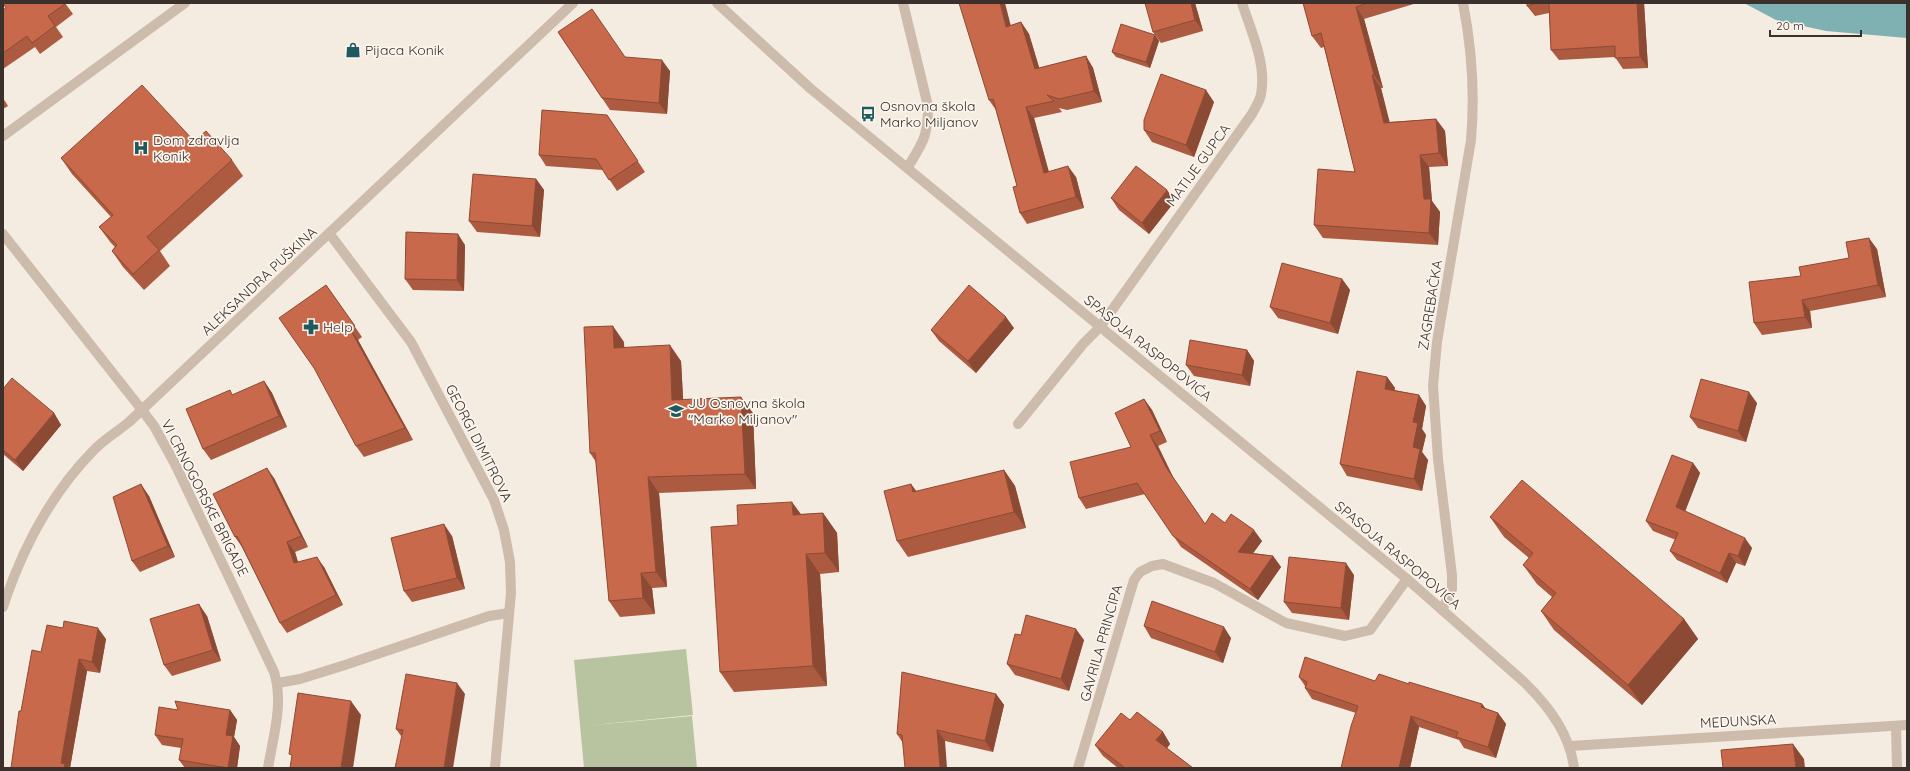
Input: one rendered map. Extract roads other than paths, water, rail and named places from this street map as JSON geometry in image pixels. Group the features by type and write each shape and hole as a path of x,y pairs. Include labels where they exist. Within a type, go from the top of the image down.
{"street":[{"path":"3,136 185,3"},
{"name":"ALEKSANDRA PUŠKINA","path":"3,607 15,573 40,520 65,482 94,450 142,410 573,3"},
{"name":"SPASOJA RASPOPOVIĆA","path":"717,3 811,89 908,167 1100,327 1407,578 1539,696 1556,720 1570,746 1574,768"},
{"path":"903,3 928,106 928,121 925,139 908,167"},
{"name":"MATIJE GUPCA","path":"1018,424 1083,344 1100,327 1252,114 1261,95 1262,76 1260,64 1242,3"},
{"name":"ZAGREBAČKA","path":"1442,610 1452,589 1452,575 1438,459 1433,386 1437,342 1471,140 1473,114 1471,49 1462,3"},
{"name":"GEORGI DIMITROVA","path":"329,233 411,342 494,500 504,530 510,562 511,593 495,768"},
{"name":"VI CRNOGORSKE BRIGADE","path":"3,234 154,426 175,464 271,664 278,683 278,702 268,768"},
{"name":"GAVRILA PRINCIPA","path":"1078,768 1134,580 1140,572 1152,566 1163,564 1214,583 1286,623 1345,636 1370,630 1407,578"},
{"path":"278,683 300,679 338,667 489,616 509,613"},
{"name":"MEDUNSKA","path":"1570,746 1907,725"},
{"path":"1896,726 1897,768"}],"water":[{"path":"1744,3 1907,3 1907,38 1826,31 1776,20"}],"place":[{"name":"Pijaca Konik","path":"353,50"},
{"name":"Osnovna škola Marko Miljanov","path":"868,114"},
{"name":"Dom zdravlja Konik","path":"141,148"},
{"name":"Help","path":"311,327"},
{"name":"JU Osnovna škola \"Marko Miljanov\"","path":"676,411"}]}
